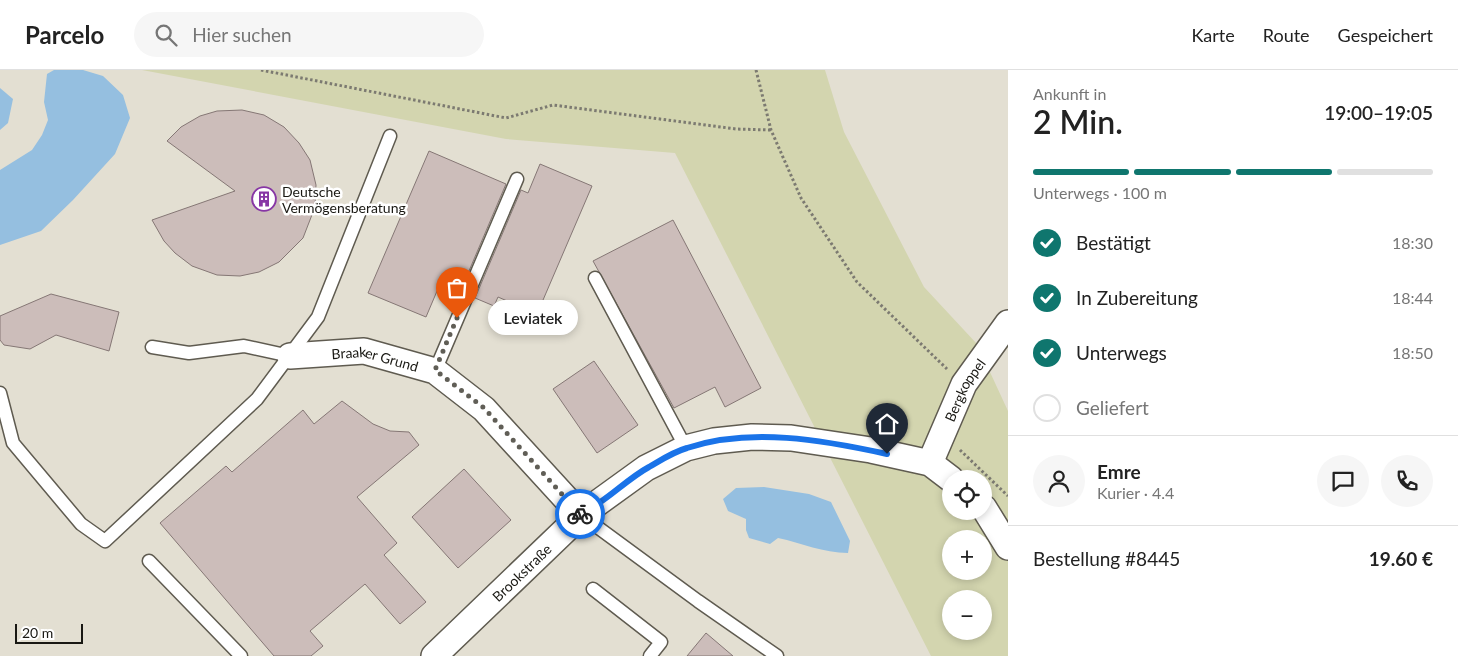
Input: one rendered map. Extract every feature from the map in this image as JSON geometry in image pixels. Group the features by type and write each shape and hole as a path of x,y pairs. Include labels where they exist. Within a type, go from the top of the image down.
{"street":[{"name":"Bergkoppel","path":"930,463 964,384 1008,323"},
{"name":"Braaker Grund","path":"290,356 364,351 435,370 484,408 581,515"},
{"name":"Brookstraße","path":"434,656 581,515 646,468 686,448 714,441 752,437 791,438 871,450 930,463 942,472"},
{"path":"991,520 1008,547"}],"lane":[{"path":"0,393 13,443 80,524 105,541 257,400 318,317 390,136"},
{"path":"435,370 516,179"},
{"path":"595,278 686,448"},
{"path":"152,347 189,354 244,346 290,356"},
{"path":"581,515 777,656"},
{"path":"149,562 241,656"},
{"path":"593,589 661,642 650,656"}],"path":[{"path":"261,70 506,118 553,105 736,130 771,130"},
{"path":"756,70 771,130 801,198 857,282 964,384"},
{"path":"943,434 1008,496"}],"green space":[{"path":"142,70 825,70 844,132 924,287 977,344 1008,411 1008,656 931,656 675,153 506,139"}],"water":[{"path":"54,70 83,70 103,76 123,95 130,118 115,154 73,200 41,231 0,245 0,170 32,150 42,135 48,120 44,102 47,74"},
{"path":"0,88 13,99 8,123 0,130"},
{"path":"764,487 809,494 831,502 850,541 848,553 821,550 778,538 770,544 749,538 746,530 746,519 728,511 723,499 736,488"}],"building":[{"name":"Deutsche Vermögensberatung","path":"242,110 264,115 284,127 299,143 310,160 316,185 315,207 303,238 279,262 259,272 240,276 217,275 192,266 175,253 164,241 152,220 235,191 167,141 181,127 200,116 217,111"},
{"path":"429,151 506,184 460,292 440,284 426,317 368,293"},
{"path":"540,164 592,186 537,314 498,297 494,306 475,298 521,190 528,193"},
{"path":"673,220 761,388 725,407 715,387 674,408 593,261"},
{"path":"51,294 119,312 109,351 56,335 30,349 4,345 0,340 0,316"},
{"path":"594,361 638,425 597,453 553,389"},
{"path":"342,401 373,424 390,431 409,432 419,445 357,497 397,543 384,555 426,602 400,624 365,584 310,631 323,646 311,656 274,656 160,523 226,466 232,472 303,410 314,424"},
{"path":"464,469 511,520 458,568 412,517"},
{"path":"706,633 733,656 687,656"}],"way so far":[{"path":"457,318 435,370 484,408 580,514"}],"place":[{"name":"Deutsche Vermögensberatung","path":"264,199"},
{"name":"Leviatek","path":"457,318"}],"route":[{"path":"580,514 646,468 686,448 714,441 752,437 791,438 887,454"}]}
